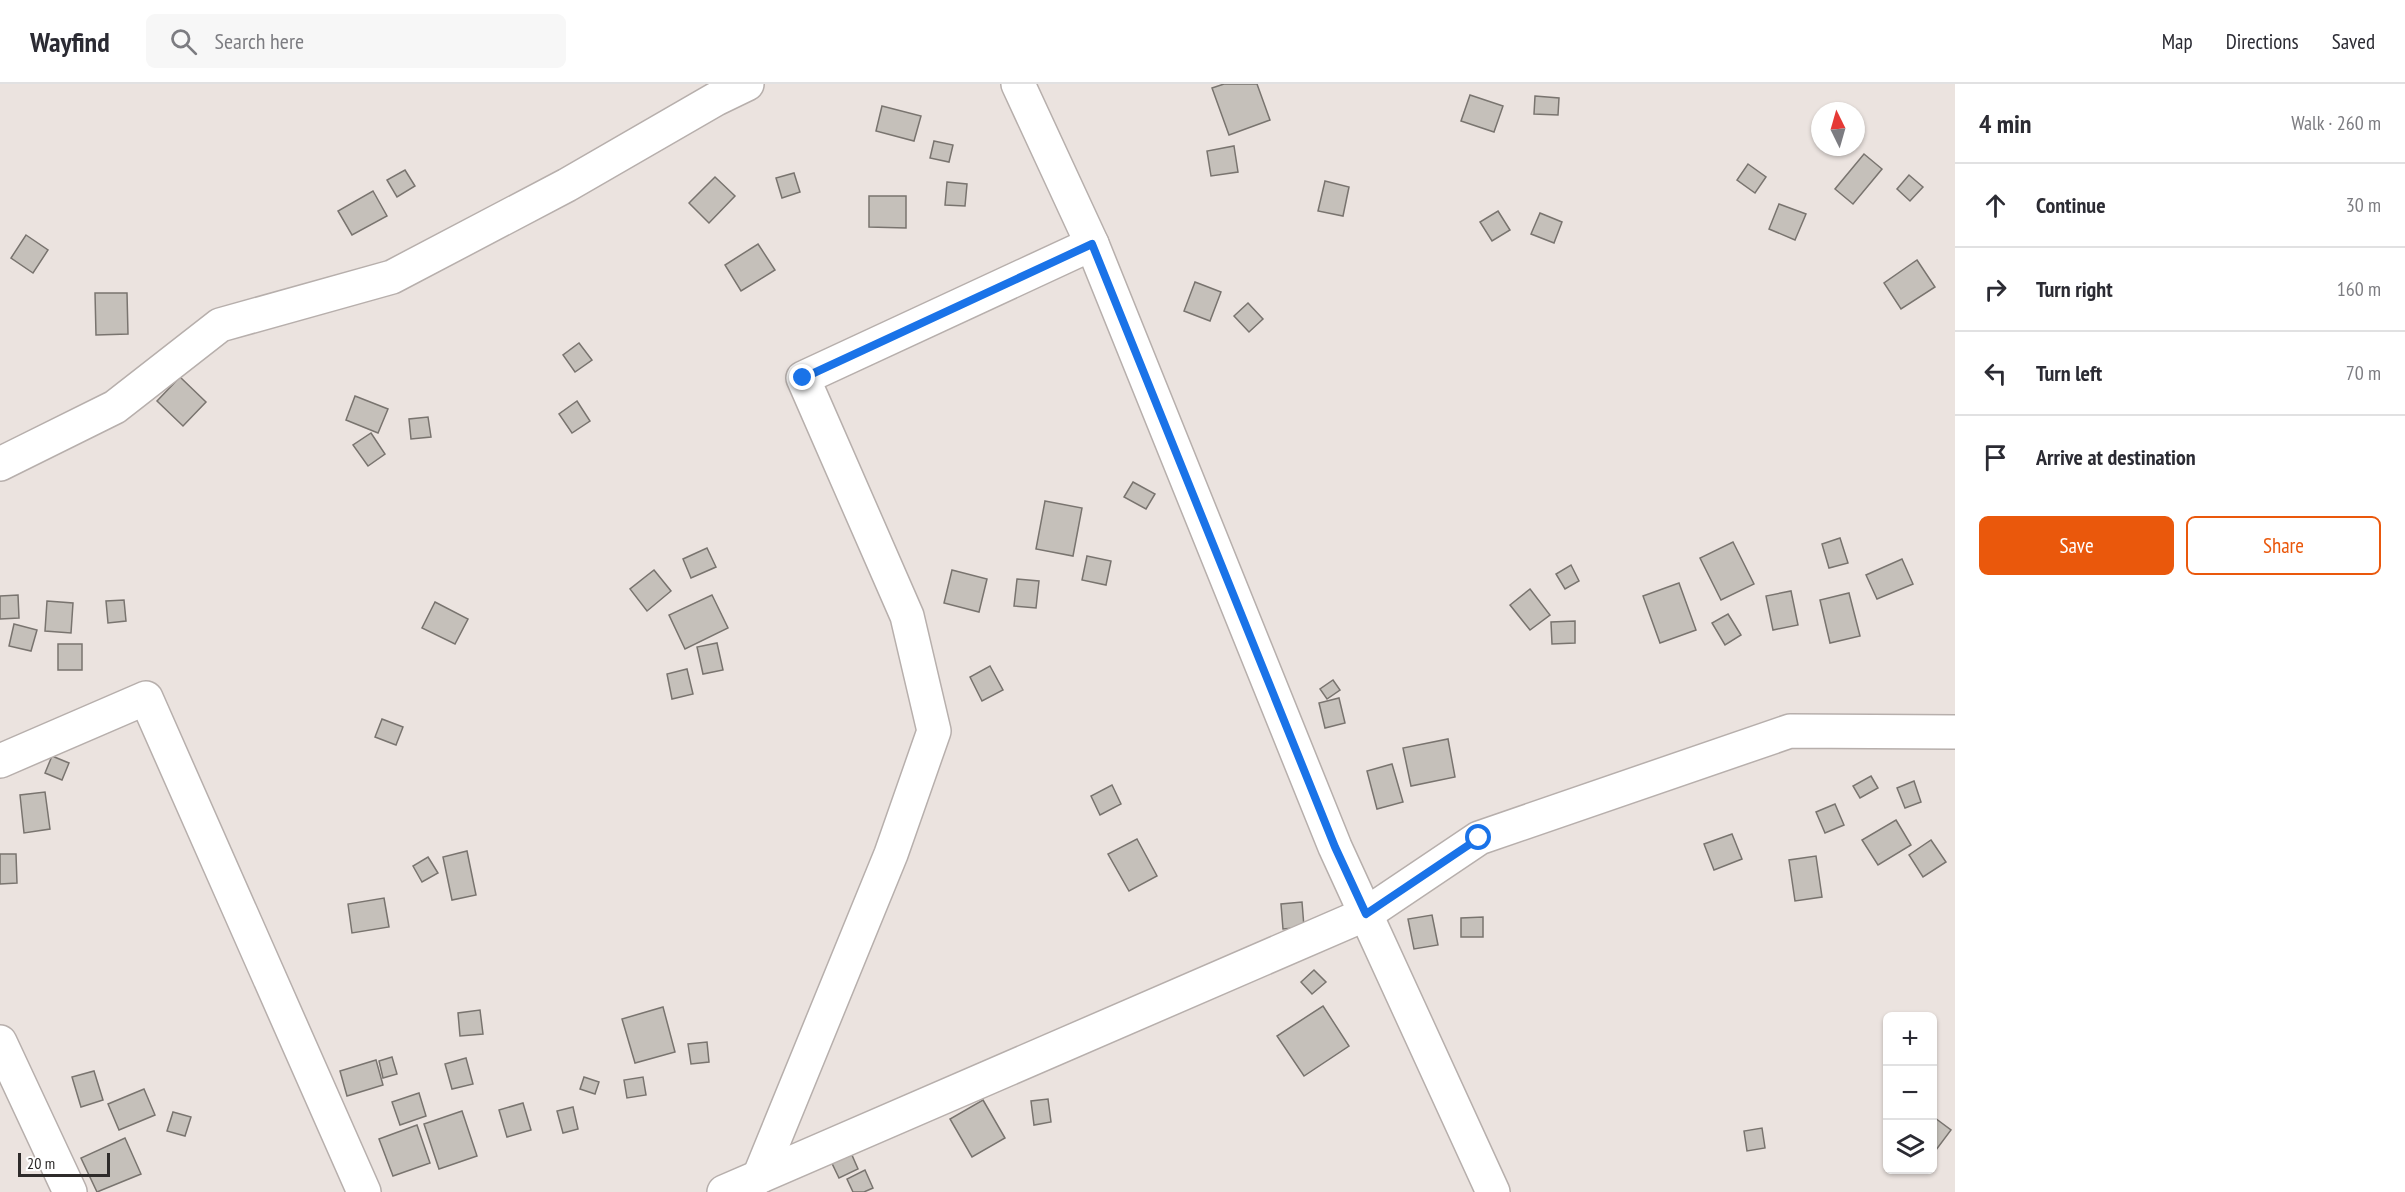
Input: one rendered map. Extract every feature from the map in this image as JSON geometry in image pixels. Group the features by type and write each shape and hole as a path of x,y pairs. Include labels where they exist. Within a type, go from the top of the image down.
{"street":[{"path":"0,464 115,407 220,325 392,277 567,185 716,99 747,84"},
{"path":"1018,84 1092,244 1330,836 1493,1192"},
{"path":"759,1177 891,854 934,731 907,616 803,378 1092,244"},
{"path":"0,761 146,698 364,1192"},
{"path":"724,1192 1366,914 1479,838 1790,730 1955,732"},
{"path":"0,1042 70,1192"}],"building":[{"path":"1224,84 1257,84 1270,120 1229,135 1212,88"},
{"path":"1470,95 1503,106 1494,132 1461,121"},
{"path":"1535,96 1559,98 1558,115 1534,114"},
{"path":"882,106 921,116 914,141 876,131"},
{"path":"934,141 953,145 949,162 930,158"},
{"path":"1234,146 1238,172 1211,176 1207,151"},
{"path":"1865,155 1882,169 1853,204 1835,189"},
{"path":"1748,164 1766,177 1755,193 1737,180"},
{"path":"405,170 415,186 397,197 387,180"},
{"path":"794,173 800,192 782,198 776,178"},
{"path":"1909,175 1923,187 1910,201 1897,189"},
{"path":"715,177 735,196 709,223 689,203"},
{"path":"1325,181 1349,187 1343,216 1318,211"},
{"path":"947,182 967,184 965,206 945,205"},
{"path":"373,191 387,216 352,235 338,211"},
{"path":"869,196 906,196 906,228 869,227"},
{"path":"1779,204 1806,214 1795,240 1769,229"},
{"path":"1498,211 1510,230 1492,241 1480,222"},
{"path":"1540,213 1562,222 1554,243 1531,234"},
{"path":"26,235 48,250 33,273 11,258"},
{"path":"758,244 775,270 741,291 725,265"},
{"path":"1917,260 1935,287 1901,309 1884,283"},
{"path":"1195,282 1221,292 1210,321 1184,311"},
{"path":"95,293 127,293 128,334 96,335"},
{"path":"1248,303 1263,319 1249,332 1234,316"},
{"path":"579,343 592,360 575,372 563,355"},
{"path":"180,377 206,402 183,426 157,401"},
{"path":"355,396 388,409 378,433 346,420"},
{"path":"577,401 590,421 572,433 559,414"},
{"path":"428,417 431,437 411,439 409,419"},
{"path":"371,433 385,454 368,466 353,445"},
{"path":"1133,482 1155,494 1146,509 1124,497"},
{"path":"1045,501 1082,508 1073,556 1036,549"},
{"path":"1840,538 1848,563 1829,568 1822,544"},
{"path":"1733,542 1754,584 1721,600 1700,558"},
{"path":"707,548 716,567 691,578 683,559"},
{"path":"1087,556 1111,561 1106,585 1082,580"},
{"path":"1902,559 1913,584 1877,599 1866,575"},
{"path":"1571,565 1579,581 1565,589 1556,574"},
{"path":"654,570 671,591 647,611 630,589"},
{"path":"952,570 987,579 979,612 944,603"},
{"path":"1017,579 1039,581 1036,608 1014,606"},
{"path":"1679,583 1696,630 1660,643 1643,596"},
{"path":"1530,589 1550,615 1530,630 1510,605"},
{"path":"1791,591 1798,625 1773,630 1766,596"},
{"path":"1849,593 1860,636 1830,643 1820,600"},
{"path":"18,595 19,618 0,619 0,596"},
{"path":"712,595 728,628 685,649 669,615"},
{"path":"124,600 126,621 108,623 106,601"},
{"path":"47,601 73,603 71,633 45,631"},
{"path":"435,602 468,619 455,644 422,628"},
{"path":"1728,614 1741,635 1725,645 1712,623"},
{"path":"1575,621 1575,643 1552,644 1551,622"},
{"path":"14,624 37,630 31,651 9,646"},
{"path":"717,643 723,670 703,674 697,647"},
{"path":"58,644 82,644 82,670 58,670"},
{"path":"990,666 1003,690 982,701 970,677"},
{"path":"687,669 693,694 672,699 667,674"},
{"path":"1333,680 1340,690 1327,699 1320,689"},
{"path":"1339,698 1345,723 1325,728 1319,703"},
{"path":"382,719 403,727 396,745 375,737"},
{"path":"1448,739 1455,777 1411,786 1403,748"},
{"path":"52,756 69,763 62,780 45,773"},
{"path":"1392,764 1403,802 1377,809 1367,771"},
{"path":"1871,776 1878,788 1860,798 1853,786"},
{"path":"1914,781 1921,802 1905,808 1897,788"},
{"path":"1112,785 1121,804 1100,815 1091,796"},
{"path":"45,792 50,829 24,833 20,795"},
{"path":"1835,804 1844,825 1825,833 1816,812"},
{"path":"1896,820 1911,845 1878,865 1862,840"},
{"path":"1732,834 1742,859 1714,870 1704,844"},
{"path":"1137,839 1157,876 1129,891 1108,854"},
{"path":"1931,840 1946,862 1923,877 1909,855"},
{"path":"467,851 476,895 452,900 443,857"},
{"path":"0,854 16,854 17,883 0,884"},
{"path":"1816,856 1822,897 1795,901 1789,860"},
{"path":"428,857 438,873 422,882 413,866"},
{"path":"384,898 389,927 352,933 348,904"},
{"path":"1302,902 1304,927 1283,929 1281,904"},
{"path":"1432,915 1438,945 1414,949 1408,919"},
{"path":"1483,917 1483,937 1461,937 1461,918"},
{"path":"1314,970 1326,982 1312,994 1301,982"},
{"path":"1323,1006 1349,1046 1304,1076 1277,1036"},
{"path":"663,1007 675,1052 635,1063 622,1019"},
{"path":"480,1010 483,1034 460,1036 458,1013"},
{"path":"707,1042 709,1062 691,1064 688,1044"},
{"path":"392,1057 397,1074 383,1078 379,1061"},
{"path":"466,1058 473,1084 452,1089 445,1064"},
{"path":"376,1060 383,1085 347,1096 340,1071"},
{"path":"94,1071 103,1100 81,1107 72,1077"},
{"path":"584,1077 599,1082 595,1094 580,1089"},
{"path":"643,1077 646,1095 627,1098 624,1080"},
{"path":"144,1089 155,1115 119,1130 108,1104"},
{"path":"419,1093 426,1116 400,1125 392,1102"},
{"path":"1048,1099 1051,1122 1034,1125 1031,1101"},
{"path":"983,1100 1005,1138 972,1157 950,1119"},
{"path":"523,1103 531,1130 507,1137 499,1110"},
{"path":"573,1107 578,1129 563,1133 557,1111"},
{"path":"462,1111 477,1156 439,1169 424,1124"},
{"path":"173,1112 191,1117 185,1136 167,1131"},
{"path":"1937,1120 1951,1130 1937,1149"},
{"path":"417,1125 430,1163 393,1176 379,1139"},
{"path":"1762,1128 1765,1148 1747,1151 1744,1131"},
{"path":"125,1138 141,1174 97,1192 81,1158"},
{"path":"848,1146 858,1169 839,1178 828,1155"},
{"path":"865,1170 873,1188 864,1192 853,1192 847,1179"}],"route":[{"path":"803,378 1092,244 1335,847 1366,914 1479,838"}]}
